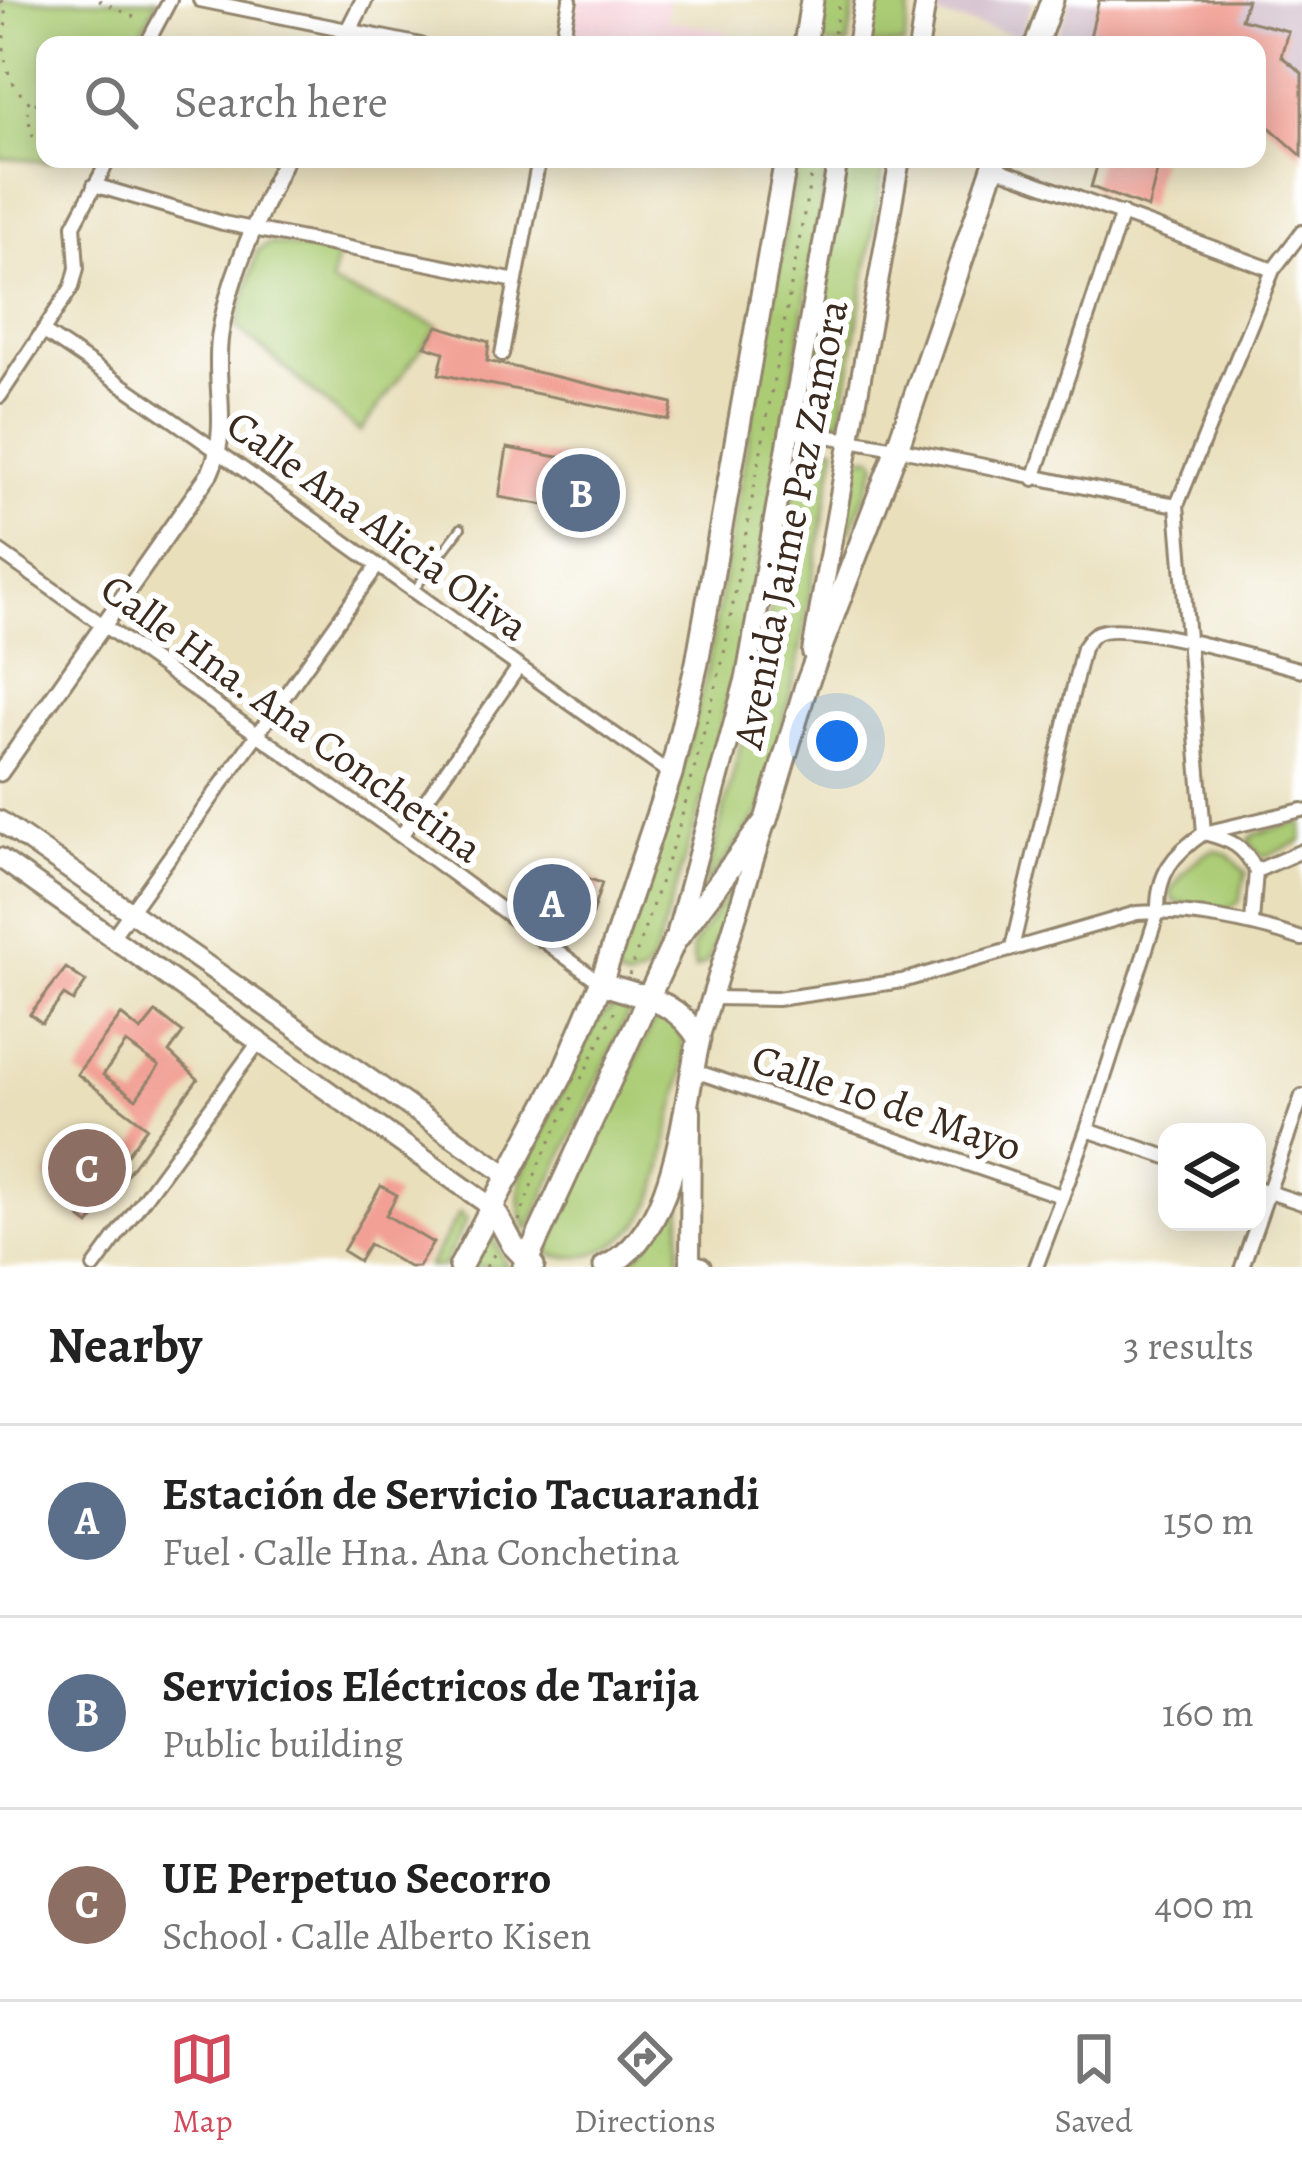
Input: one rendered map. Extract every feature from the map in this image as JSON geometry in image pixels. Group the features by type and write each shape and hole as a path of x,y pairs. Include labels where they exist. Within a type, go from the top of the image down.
{"highway":[{"path":"806,36 812,0"},
{"path":"1039,36 1052,0"},
{"name":"Avenida Jaime Paz Zamora","path":"529,1265 493,1208 562,1075 602,983 671,774 697,663 784,168"},
{"path":"806,686 898,446 992,168"},
{"name":"Avenida Jaime Paz Zamora","path":"766,820 806,686"},
{"path":"674,943 766,820"},
{"name":"Avenida Jaime Paz Zamora","path":"529,1265 674,943"},
{"path":"602,983 651,996 688,1020 699,1039"},
{"name":"Avenida Jaime Paz Zamora","path":"605,1267 632,1250 664,1199 699,1039"},
{"path":"460,1267 493,1208"}],"main road":[{"path":"859,36 865,0"},
{"path":"920,36 926,0"},
{"name":"Avenida Jaime Paz Zamora","path":"674,943 746,676 837,168"},
{"name":"Avenida Jaime Paz Zamora","path":"806,686 898,168"},
{"name":"Avenida Jaime Paz Zamora","path":"699,1039 766,820"},
{"path":"0,821 510,1177"},
{"path":"0,858 493,1208"},
{"path":"691,1069 694,1266"}],"street":[{"path":"151,36 170,0"},
{"path":"200,0 341,36"},
{"path":"346,36 364,0"},
{"path":"563,36 570,0"},
{"path":"0,396 72,287 77,268 74,225 104,168"},
{"path":"0,773 210,473 220,450 220,335 235,278 281,168"},
{"path":"502,354 537,168"},
{"path":"1007,168 1273,270"},
{"path":"94,185 254,229 516,281"},
{"path":"1034,479 1122,213"},
{"path":"1204,833 1177,506 1273,270 1302,232"},
{"name":"Calle Ana Alicia Oliva","path":"44,332 220,450 376,568 671,774"},
{"path":"793,431 898,446 1034,479 1177,506"},
{"name":"Calle Hna. Ana Conchetina","path":"0,552 602,983"},
{"path":"112,939 376,568"},
{"path":"1012,948 1083,648 1097,632 1116,629 1187,640 1302,670"},
{"path":"401,836 518,668"},
{"path":"1036,1267 1087,1130 1158,912 1157,891 1165,868 1204,833 1302,811"},
{"path":"1204,833 1233,842 1248,854 1256,871 1252,922"},
{"path":"1256,871 1302,851"},
{"path":"711,998 777,998 902,981 1137,914 1252,922 1302,939"},
{"path":"94,1267 259,1042"},
{"name":"Calle 10 de Mayo","path":"691,1069 1061,1196"},
{"path":"1266,1184 1302,1096"},
{"path":"1087,1130 1158,1154"},
{"path":"1266,1192 1302,1203"},
{"path":"1242,1267 1252,1231"}],"lane":[{"path":"412,593 461,528"}],"path":[{"path":"1,0 8,13 4,48 10,82 36,108"},
{"path":"99,0 138,19"},
{"path":"834,36 840,0"},
{"path":"36,101 27,124 36,138"}],"shaded area":[{"path":"578,0 669,0 666,20 729,32 728,36 570,36"},
{"path":"941,0 1033,0 1020,36 938,16"},
{"path":"1071,0 1302,0 1302,156 1266,124 1266,36 1057,36"}],"green space":[{"path":"0,0 157,0 139,36 36,36 36,161 0,158"},
{"path":"825,0 855,0 849,36 819,36"},
{"path":"874,0 911,0 905,36 868,36"},
{"path":"796,168 827,168 775,490 704,796 654,958 644,974 627,981 614,975 676,792 707,671"},
{"path":"845,168 883,168 841,421 817,411 808,386"},
{"path":"270,243 337,254 331,284 438,326 360,432 237,327 257,251"},
{"path":"818,443 836,447 797,667 761,810 704,889 753,695 802,452"},
{"path":"856,456 874,457 877,464 850,532 842,528"},
{"path":"1302,821 1302,841 1263,857 1248,841 1255,834"},
{"path":"1214,850 1228,854 1246,873 1239,902 1227,909 1175,902 1170,893 1178,880"},
{"path":"738,878 708,962 695,969 692,947"},
{"path":"617,1007 631,1007 528,1231 520,1203 522,1174 594,1026"},
{"path":"658,1012 678,1030 684,1059 651,1204 633,1230 607,1248 577,1257 546,1253"},
{"path":"685,1154 678,1267 626,1265 666,1216"},
{"path":"460,1212 467,1219 443,1267 428,1267"},
{"path":"491,1233 507,1267 472,1267"}],"building":[{"path":"1099,0 1247,0 1241,19 1288,31 1281,56 1302,73 1302,156 1266,124 1266,36 1090,36"},
{"path":"1096,168 1158,168 1148,208 1091,187"},
{"path":"438,326 489,342 487,361 672,403 669,420 439,374 444,352 425,346"},
{"path":"507,448 570,459 562,508 499,497"},
{"path":"555,868 602,883 592,914 546,900"},
{"path":"66,968 86,982 73,1001 64,995 42,1023 30,1014"},
{"path":"156,1012 183,1033 169,1052 198,1079 89,1225 80,1218 87,1209 46,1177 61,1157 102,1189 147,1127 77,1074 121,1015 141,1031","holes":["126,1043 159,1066 136,1099 103,1075"]},
{"path":"381,1186 397,1195 386,1215 433,1243 418,1267 409,1267 369,1244 359,1261 343,1251"}],"place":[{"name":"Servicios Eléctricos de Tarija","path":"581,493"},
{"name":"Estación de Servicio Tacuarandi","path":"552,903"},
{"name":"UE Perpetuo Secorro","path":"87,1168"}]}
